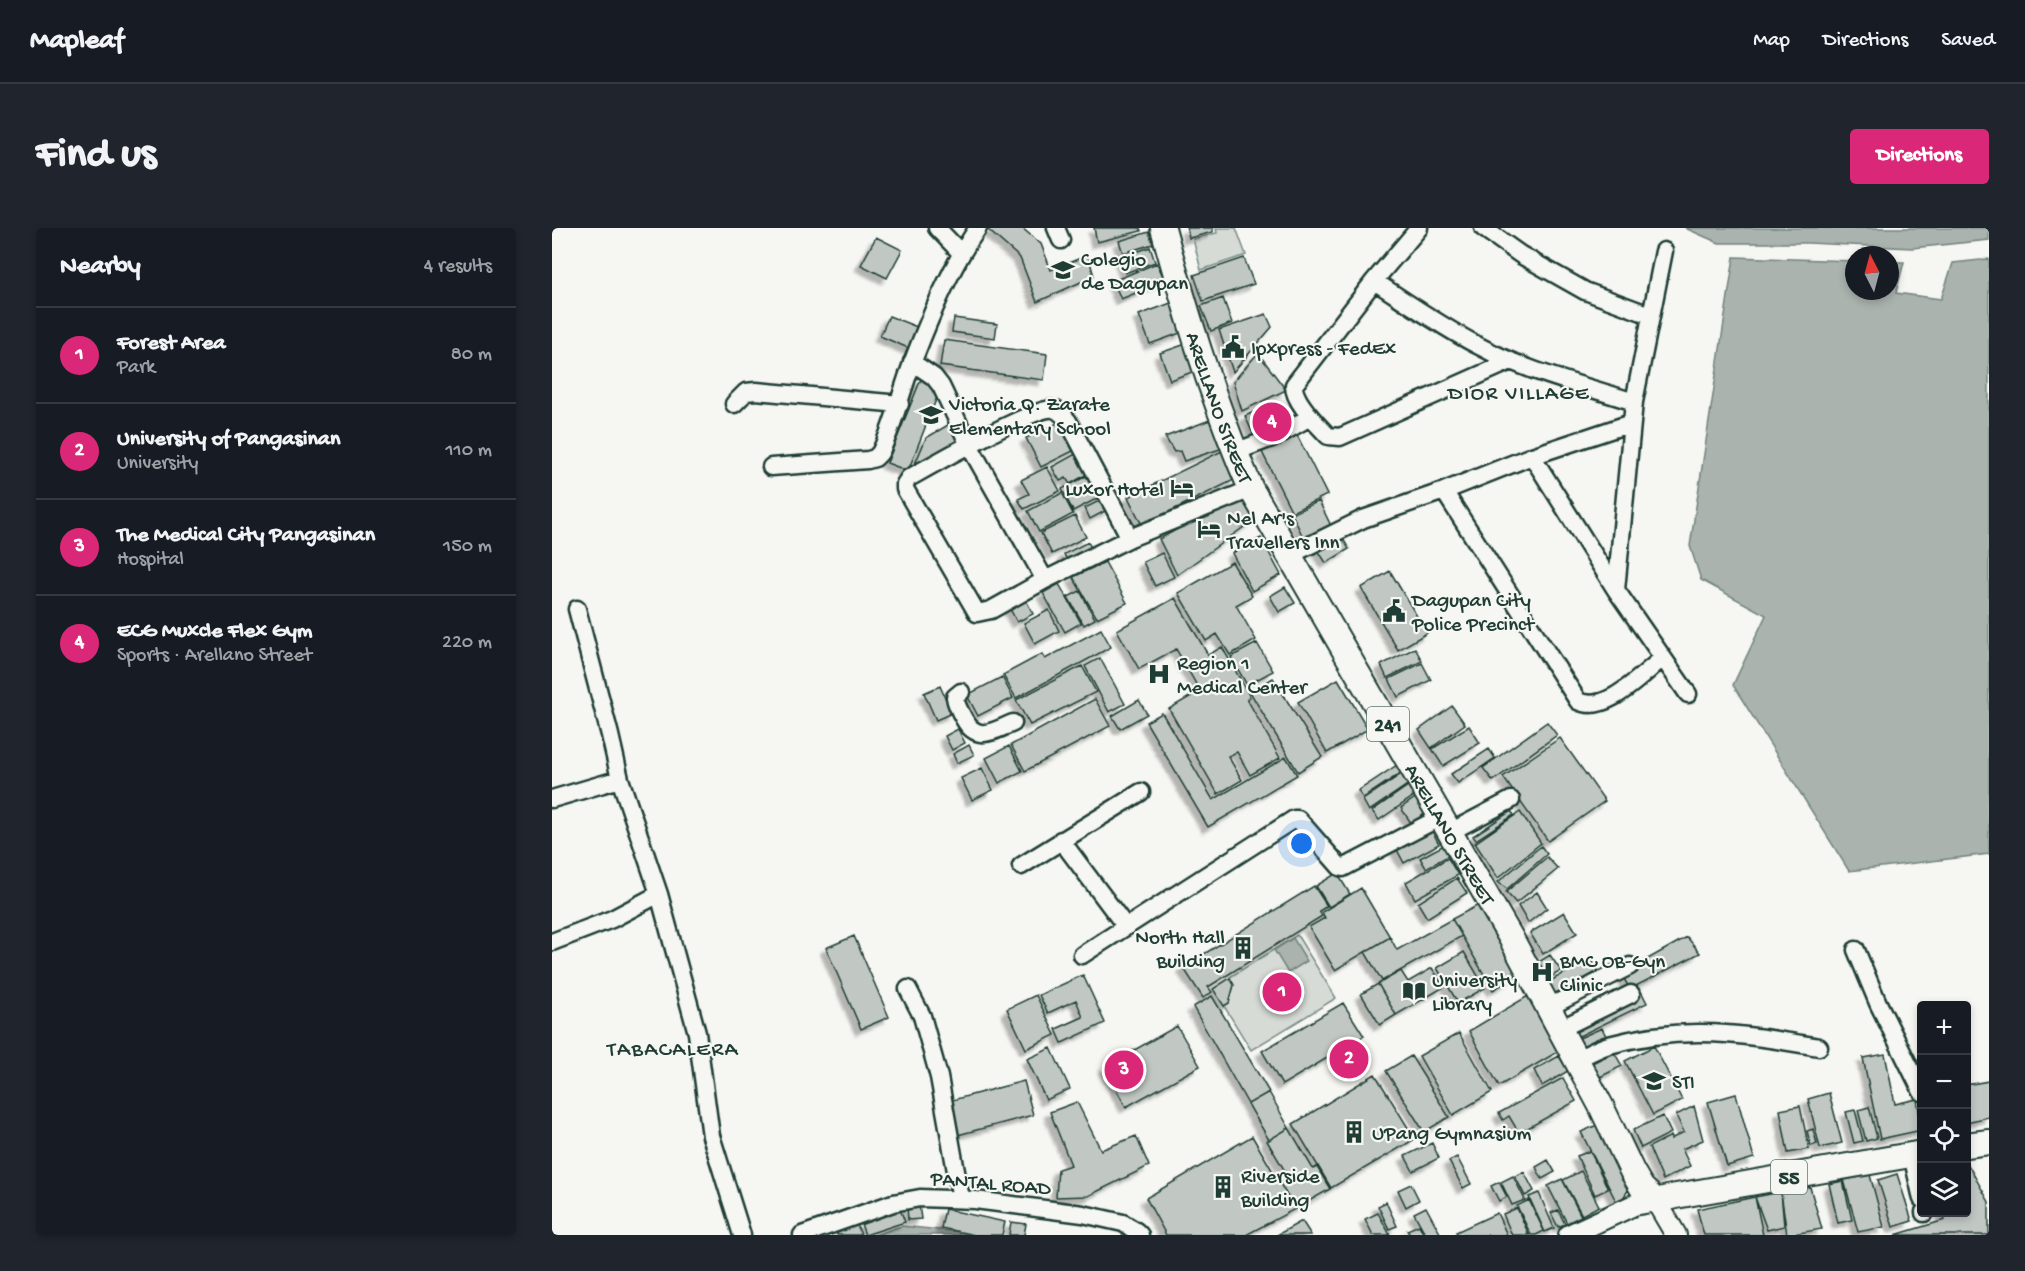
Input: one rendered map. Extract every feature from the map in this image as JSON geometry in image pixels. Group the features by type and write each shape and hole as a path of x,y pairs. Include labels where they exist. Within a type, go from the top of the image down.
{"highway":[{"name":"ARELLANO STREET","path":"1163,228 1203,363 1251,489 1446,824 1548,1006 1601,1106 1632,1171 1642,1188 1656,1201"},
{"path":"1971,1144 1989,1142"},
{"name":"55","path":"1656,1201 1917,1154"}],"main road":[{"name":"55","path":"1569,1235 1634,1205 1656,1201"},
{"name":"241","path":"1656,1201 1676,1235"}],"street":[{"path":"937,228 961,253"},
{"path":"771,467 875,458 880,453 900,404 912,362 961,253 978,228"},
{"path":"1419,228 1374,281 1294,385 1294,393 1310,417 1328,436 1340,437 1511,361"},
{"path":"1483,228 1521,255 1585,291 1650,315"},
{"path":"1616,590 1631,423 1664,251"},
{"path":"1374,281 1454,332 1511,361 1634,402"},
{"path":"912,362 934,377 941,386 969,445 1045,580"},
{"path":"734,404 746,392 756,391 900,404"},
{"path":"1130,538 1071,426 1058,411 1052,409 1037,413 969,445 909,478 904,484 974,611 981,613 991,610 1045,580 1130,538 1251,489"},
{"path":"1235,452 1277,436 1310,417"},
{"path":"1290,555 1363,519 1444,491 1532,456 1631,423"},
{"path":"1532,456 1616,590 1688,694"},
{"path":"1444,491 1578,701 1592,705 1600,704 1618,694 1663,658"},
{"path":"577,609 620,779 659,894 697,1033 711,1136 742,1235"},
{"path":"961,692 955,697 956,702 968,725 976,732 987,734 1013,723"},
{"path":"552,799 620,779"},
{"path":"1021,866 1141,792"},
{"path":"1082,956 1294,819 1298,819 1343,868 1446,824 1512,800"},
{"path":"1061,840 1126,927"},
{"path":"552,942 612,919 659,894"},
{"path":"1856,950 1878,1003 1917,1082"},
{"path":"1548,1006 1630,966"},
{"path":"1548,1006 1597,975"},
{"path":"909,989 922,1016 939,1077 962,1199"},
{"path":"1560,1029 1631,994"},
{"path":"1575,1059 1608,1046 1656,1035 1687,1032 1744,1034 1819,1047"},
{"name":"PANTAL ROAD","path":"802,1235 893,1203 920,1198 962,1199 1083,1214 1123,1223 1140,1235"}],"shaded area":[{"path":"1216,228 1236,228 1246,255 1201,270 1193,239 1217,233"},
{"path":"1685,228 1989,228 1989,240 1912,248 1808,243 1719,243"},
{"path":"1734,257 1845,261 1845,300 1899,300 1899,293 1941,299 1953,263 1989,259 1989,854 1849,871 1733,685 1766,615 1701,580 1690,546"},
{"path":"1899,262 1904,262 1899,281"},
{"path":"1297,935 1336,998 1251,1050 1224,1006 1229,1003 1234,985 1230,977"},
{"path":"1293,938 1307,961 1288,973 1274,950"},
{"path":"901,1226 971,1233 977,1235 875,1235"}],"building":[{"path":"986,228 1022,228 1041,244 1051,270 1088,255 1094,276 1037,302 1020,258"},
{"path":"1094,228 1140,228 1141,231 1097,242"},
{"path":"1187,228 1213,228 1213,232 1189,238"},
{"path":"1149,232 1153,244 1123,253 1119,241"},
{"path":"876,237 902,250 887,278 861,265"},
{"path":"1150,247 1155,262 1125,273 1120,258"},
{"path":"1244,258 1254,284 1203,301 1194,275"},
{"path":"1157,263 1165,281 1121,299 1113,281"},
{"path":"1223,298 1232,323 1211,331 1201,306"},
{"path":"1171,303 1183,332 1150,344 1139,315"},
{"path":"1266,314 1272,327 1233,372 1219,330"},
{"path":"889,316 922,329 913,350 880,336"},
{"path":"954,318 997,324 995,338 952,332"},
{"path":"944,340 1047,354 1044,380 940,366"},
{"path":"1186,344 1195,371 1170,380 1160,353"},
{"path":"1258,353 1286,390 1242,411 1233,382"},
{"path":"921,379 941,387 908,471 887,463"},
{"path":"1277,402 1288,426 1256,440 1245,416"},
{"path":"1064,420 1079,448 1041,467 1026,438"},
{"path":"1210,420 1226,447 1184,461 1180,451 1174,452 1165,437"},
{"path":"953,422 966,444 912,471 926,438"},
{"path":"1297,435 1327,495 1292,512 1262,452"},
{"path":"1081,451 1089,473 1070,484 1066,478 1060,481 1052,467"},
{"name":"Luxor Hotel","path":"1222,451 1236,479 1142,525 1128,497"},
{"path":"1047,467 1060,491 1024,509 1018,499 1029,494 1021,480"},
{"path":"1092,473 1104,495 1073,511 1062,489"},
{"path":"1062,493 1073,514 1039,532 1028,511"},
{"name":"Nel Ar's Travellers Inn","path":"1242,495 1255,519 1177,575 1159,539"},
{"path":"1103,499 1109,509 1090,519 1085,508"},
{"path":"1319,501 1332,528 1305,541 1292,514"},
{"path":"1075,516 1086,537 1052,554 1041,533"},
{"path":"1339,532 1349,549 1326,563 1316,547"},
{"path":"1261,538 1281,575 1252,591 1232,553"},
{"path":"1088,542 1093,551 1069,564 1064,554"},
{"path":"1162,553 1174,577 1155,586 1143,562"},
{"path":"1105,562 1127,603 1097,618 1073,577"},
{"path":"1232,562 1252,596 1236,605 1256,640 1230,655 1217,634 1206,641 1178,593"},
{"name":"Dagupan City Police Precinct","path":"1390,571 1427,633 1398,650 1361,588"},
{"path":"1059,584 1081,623 1065,632 1043,593"},
{"path":"1285,587 1295,603 1279,612 1270,596"},
{"path":"1080,591 1095,619 1084,625 1068,597"},
{"path":"1025,598 1033,614 1017,622 1009,607"},
{"path":"1175,598 1208,655 1222,647 1250,697 1247,699 1280,758 1250,775 1237,752 1228,756 1242,780 1218,794 1169,709 1200,691 1176,649 1139,669 1117,630"},
{"path":"1049,610 1059,631 1035,644 1024,623"},
{"path":"1101,629 1111,647 1016,698 1003,675 1042,654 1045,659"},
{"path":"1257,643 1273,671 1247,685 1231,657"},
{"path":"1415,648 1422,661 1387,678 1381,665"},
{"path":"1100,658 1125,704 1109,712 1085,666"},
{"path":"1422,663 1431,680 1398,697 1389,679"},
{"path":"1082,666 1096,692 1030,725 1016,700"},
{"path":"1002,677 1013,698 978,716 967,695"},
{"path":"1273,678 1322,757 1298,772 1250,692"},
{"path":"1338,679 1368,729 1327,753 1298,702"},
{"path":"940,686 952,713 936,720 924,693"},
{"path":"1095,699 1110,726 1025,771 1011,745"},
{"path":"1139,700 1147,714 1120,729 1112,716"},
{"path":"1452,706 1465,724 1431,748 1419,730"},
{"path":"1162,713 1213,800 1286,757 1297,775 1208,827 1146,722"},
{"path":"1547,722 1557,735 1493,781 1483,768"},
{"path":"1469,726 1480,743 1443,766 1432,749"},
{"path":"958,729 965,743 952,750 945,736"},
{"path":"1560,738 1605,801 1548,841 1503,777"},
{"path":"969,745 974,755 957,763 953,754"},
{"path":"1009,746 1022,771 999,783 986,758"},
{"path":"1489,749 1495,758 1458,783 1451,774"},
{"path":"1397,765 1402,772 1363,798 1358,791"},
{"path":"982,768 993,790 972,800 961,778"},
{"path":"1403,773 1410,783 1369,811 1363,800"},
{"path":"1411,784 1417,794 1379,820 1372,811"},
{"path":"1418,796 1429,811 1411,823 1401,808"},
{"path":"1511,811 1514,815 1476,840 1473,836"},
{"path":"1520,812 1541,843 1498,878 1475,843"},
{"path":"1430,827 1439,844 1404,863 1395,846"},
{"path":"1444,845 1450,855 1426,868 1420,858"},
{"path":"1541,846 1547,854 1507,889 1498,882"},
{"path":"1547,857 1558,869 1516,903 1506,892"},
{"path":"1448,858 1458,875 1415,899 1406,882"},
{"path":"1337,873 1350,894 1329,907 1316,886"},
{"path":"1457,878 1467,893 1427,918 1418,903"},
{"name":"North Hall Building","path":"1314,886 1327,906 1319,911 1322,916 1208,987 1212,992 1203,998 1183,967"},
{"path":"1361,888 1390,937 1335,970 1309,927 1325,918 1322,912"},
{"path":"1537,892 1547,908 1528,923 1518,906"},
{"path":"1484,902 1523,972 1493,990 1452,919"},
{"path":"1564,912 1577,933 1543,954 1530,933"},
{"path":"1452,919 1462,936 1382,981 1365,952 1390,937 1397,950"},
{"path":"854,936 889,1017 861,1029 826,948"},
{"path":"1687,937 1700,953 1630,989 1621,974"},
{"path":"1464,952 1485,988 1458,1003 1437,968"},
{"path":"1550,955 1561,971 1542,982 1532,966"},
{"path":"1591,958 1598,971 1553,997 1545,984"},
{"path":"1432,968 1444,987 1396,1015 1378,984 1401,971 1408,982"},
{"path":"1083,975 1105,1023 1062,1043 1056,1029 1083,1017 1076,1000 1048,1013 1039,995"},
{"path":"1230,978 1234,985 1229,1003 1224,1006 1213,989"},
{"path":"1378,984 1396,1015 1380,1025 1361,994"},
{"path":"1641,991 1647,1003 1575,1038 1570,1026"},
{"path":"1036,995 1055,1035 1026,1049 1007,1009"},
{"path":"1212,996 1269,1092 1248,1104 1193,1007"},
{"path":"1528,996 1559,1051 1499,1086 1469,1031"},
{"path":"1343,1003 1364,1036 1282,1085 1262,1051"},
{"path":"1177,1026 1200,1066 1126,1107 1104,1067"},
{"path":"1602,1028 1608,1040 1583,1052 1577,1039"},
{"path":"1459,1033 1492,1092 1453,1115 1419,1056"},
{"name":"STI","path":"1654,1046 1682,1100 1653,1115 1625,1061"},
{"path":"1051,1048 1070,1089 1046,1100 1027,1059"},
{"path":"1614,1052 1622,1066 1600,1077 1592,1063"},
{"path":"1885,1054 1895,1104 1917,1099 1917,1131 1880,1139 1863,1058"},
{"path":"1411,1056 1449,1117 1424,1132 1386,1071"},
{"path":"1559,1056 1568,1071 1542,1086 1534,1070"},
{"name":"UPang Gymnasium","path":"1375,1074 1415,1139 1331,1188 1293,1124"},
{"path":"1563,1078 1576,1101 1519,1133 1509,1116 1503,1120 1499,1113"},
{"path":"1024,1081 1033,1115 954,1136 945,1102"},
{"path":"1989,1081 1989,1117 1971,1121 1971,1084"},
{"path":"1269,1092 1289,1128 1269,1140 1248,1104"},
{"path":"1829,1093 1842,1143 1820,1148 1808,1099"},
{"path":"1736,1094 1754,1158 1727,1166 1708,1102"},
{"path":"1077,1102 1101,1150 1136,1136 1149,1166 1088,1196 1056,1197 1058,1169 1071,1165 1050,1112"},
{"path":"1694,1106 1703,1140 1682,1149 1690,1166 1663,1180 1649,1147 1684,1132 1676,1115"},
{"path":"1800,1106 1809,1149 1788,1153 1780,1110"},
{"path":"1869,1107 1877,1138 1866,1141 1858,1110"},
{"path":"1855,1110 1863,1141 1854,1143 1846,1112"},
{"path":"1663,1116 1671,1133 1641,1148 1633,1130"},
{"path":"1604,1122 1629,1189 1623,1198 1616,1201 1581,1132"},
{"path":"1289,1128 1313,1169 1317,1167 1330,1189 1295,1209 1276,1177 1285,1171 1267,1141"},
{"path":"1813,1129 1817,1144 1811,1146 1807,1131"},
{"name":"Riverside Building","path":"1252,1136 1295,1209 1246,1235 1166,1235 1146,1198"},
{"path":"1432,1143 1439,1158 1413,1171 1405,1156"},
{"path":"1590,1151 1608,1189 1595,1195 1577,1156"},
{"path":"1457,1157 1471,1184 1463,1188 1449,1161"},
{"path":"1548,1160 1555,1172 1542,1179 1536,1167"},
{"path":"1971,1170 1989,1202 1989,1235 1895,1235 1945,1220 1944,1217 1971,1217"},
{"path":"1581,1171 1599,1206 1582,1215 1563,1180"},
{"path":"1524,1172 1534,1191 1525,1196 1515,1176"},
{"path":"1897,1174 1912,1221 1893,1227 1878,1180"},
{"path":"1870,1175 1884,1227 1858,1232 1844,1180"},
{"path":"1513,1176 1525,1200 1512,1205 1501,1182"},
{"path":"1562,1179 1581,1216 1567,1223 1548,1186"},
{"path":"1843,1181 1852,1220 1838,1223 1829,1184"},
{"path":"1499,1182 1507,1197 1499,1201 1491,1186"},
{"path":"1411,1184 1419,1200 1406,1207 1398,1190"},
{"path":"1810,1187 1822,1229 1787,1235 1781,1192"},
{"path":"1781,1192 1784,1226 1767,1230 1755,1197"},
{"path":"1539,1193 1554,1228 1545,1232 1529,1197"},
{"path":"1755,1197 1763,1235 1704,1235 1697,1209"},
{"path":"1529,1200 1544,1231 1536,1235 1531,1235 1517,1206"},
{"path":"1386,1202 1397,1226 1389,1229 1378,1206"},
{"path":"919,1205 921,1219 908,1220 907,1207"},
{"path":"1426,1207 1441,1235 1426,1235 1414,1213"},
{"path":"1517,1208 1529,1235 1512,1235 1503,1214"},
{"path":"900,1209 905,1222 865,1235 861,1224"},
{"path":"945,1209 1005,1222 1002,1235 975,1235 941,1228"},
{"path":"1558,1210 1565,1224 1558,1227 1551,1213"},
{"path":"1378,1213 1390,1235 1373,1235 1365,1219"},
{"path":"1497,1213 1507,1235 1458,1235 1456,1232"},
{"path":"1302,1221 1311,1235 1277,1235"},
{"path":"1011,1222 1026,1224 1024,1235 1009,1235"},
{"path":"857,1225 861,1235 837,1235 837,1233"},
{"path":"1419,1225 1424,1235 1410,1235 1407,1230"}],"place":[{"name":"Colegio de Dagupan","path":"1063,270"},
{"name":"Ipxpress - FedEx","path":"1233,347"},
{"name":"Victoria Q. Zarate Elementary School","path":"931,415"},
{"name":"ECG Muxcle Flex Gym","path":"1272,422"},
{"name":"Luxor Hotel","path":"1182,488"},
{"name":"Nel Ar's Travellers Inn","path":"1209,529"},
{"name":"Dagupan City Police Precinct","path":"1394,611"},
{"name":"Region 1 Medical Center","path":"1159,674"},
{"name":"North Hall Building","path":"1243,948"},
{"name":"BMC OB-Gyn Clinic","path":"1542,972"},
{"name":"University Library","path":"1414,991"},
{"name":"Forest Area","path":"1282,992"},
{"name":"University of Pangasinan","path":"1349,1059"},
{"name":"The Medical City Pangasinan","path":"1124,1070"},
{"name":"STI","path":"1654,1081"},
{"name":"UPang Gymnasium","path":"1354,1132"},
{"name":"Riverside Building","path":"1223,1187"}],"district":[{"name":"DIOR VILLAGE","path":"1519,391"},
{"name":"TABACALERA","path":"673,1047"}]}
